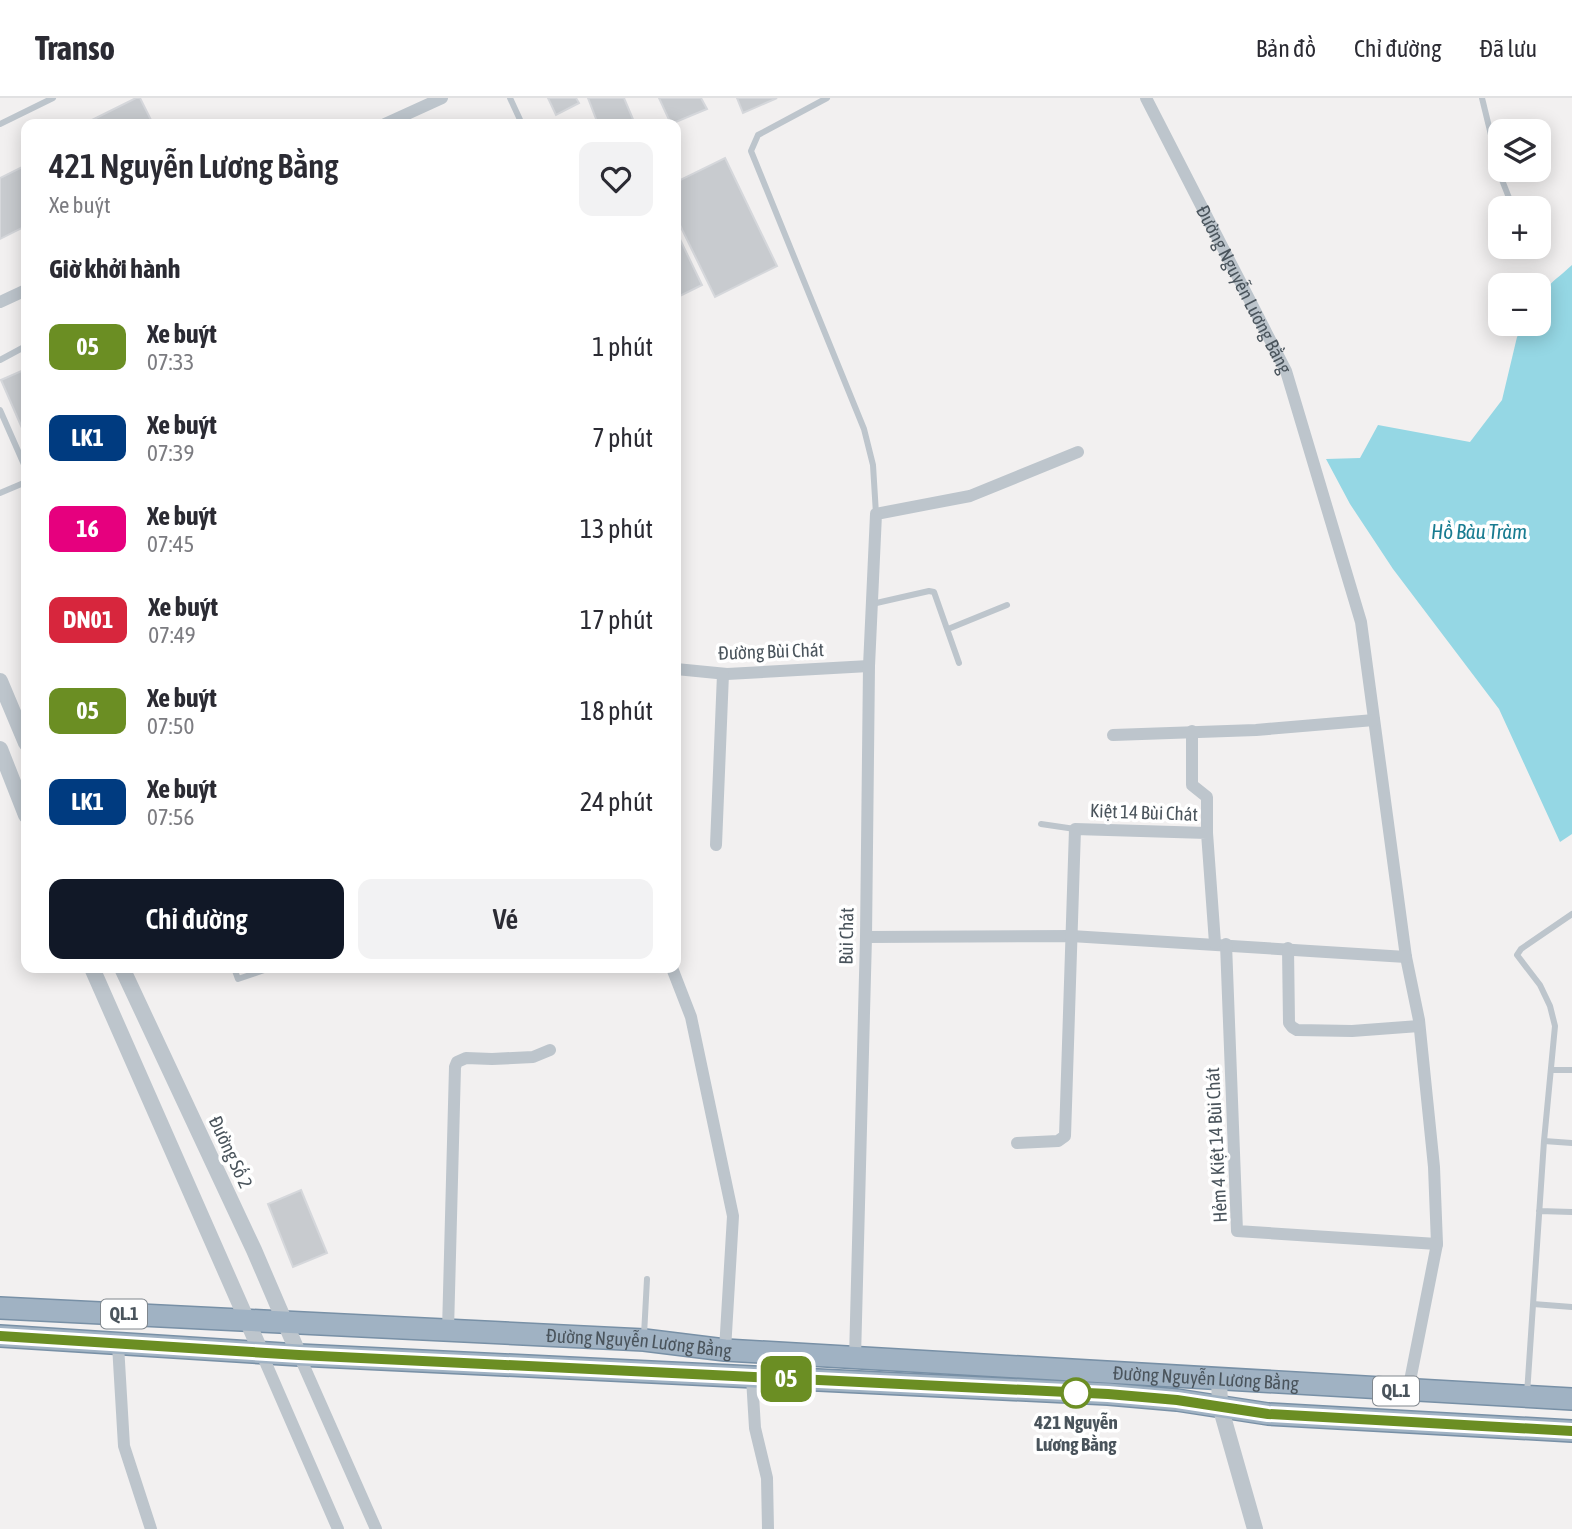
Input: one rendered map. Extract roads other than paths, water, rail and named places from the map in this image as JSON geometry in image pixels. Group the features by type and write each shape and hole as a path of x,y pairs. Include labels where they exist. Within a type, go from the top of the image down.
{"highway":[{"name":"Đường Nguyễn Lương Bằng","path":"0,1308 644,1340 725,1350 1572,1399"},
{"name":"Đường Nguyễn Lương Bằng","path":"0,1336 299,1355 1108,1394 1177,1400 1268,1414 1572,1431"}],"street":[{"path":"397,119 442,98"},
{"name":"Đường Nguyễn Lương Bằng","path":"1146,98 1286,371 1361,622 1406,957 1419,1026 1434,1167 1437,1244 1408,1391"},
{"path":"0,302 21,292"},
{"path":"876,514 970,496 1078,453"},
{"name":"Bùi Chát","path":"855,1358 866,936 869,666 876,514"},
{"name":"Đường Bùi Chát","path":"681,670 723,674 869,666"},
{"path":"716,845 723,674"},
{"path":"0,681 21,731"},
{"path":"1113,735 1256,730 1374,720"},
{"path":"1192,731 1192,785 1207,797 1208,833"},
{"path":"0,749 21,802"},
{"name":"Kiệt 14 Bùi Chát","path":"1071,936 1075,829 1208,833 1220,944"},
{"path":"866,936 1071,936 1406,957"},
{"path":"1017,1143 1058,1141 1065,1136 1071,936"},
{"name":"Hẻm 4 Kiệt 14 Bùi Chát","path":"1220,944 1237,1231 1437,1244"},
{"path":"1288,948 1289,1023 1297,1030 1352,1031 1419,1026"},
{"path":"94,973 338,1529"},
{"name":"Đường Số 2","path":"124,973 299,1355"},
{"path":"674,973 691,1017 733,1216 725,1350"},
{"path":"448,1330 455,1067 457,1062 467,1058 533,1057 550,1050"},
{"path":"118,1345 124,1446 151,1529"},
{"path":"299,1355 376,1529"},
{"path":"752,1378 755,1428 767,1478 768,1529"},
{"path":"1219,1378 1220,1406 1255,1529"}],"lane":[{"path":"0,124 53,98"},
{"path":"510,98 520,119"},
{"path":"827,98 758,135 751,151 864,429 873,464 876,514"},
{"path":"1482,98 1508,196"},
{"path":"0,360 21,349"},
{"path":"0,410 21,458"},
{"path":"0,493 21,484"},
{"path":"872,604 932,591 959,663"},
{"path":"947,629 1007,605"},
{"path":"1041,824 1075,829"},
{"path":"1527,1396 1544,1141 1555,1037 1553,1015 1540,985 1517,955 1521,949 1572,914"},
{"path":"236,973 238,979 255,973"},
{"path":"1552,1070 1572,1070"},
{"path":"1544,1141 1572,1143"},
{"path":"1539,1211 1572,1213"},
{"path":"644,1340 647,1279"},
{"path":"1533,1304 1572,1307"}],"water":[{"name":"Hồ Bàu Tràm","path":"1572,265 1572,834 1560,842 1499,709 1393,569 1350,504 1326,459 1360,458 1378,425 1470,442 1502,400 1518,336 1551,336 1551,283"}],"place":[{"name":"421 Nguyễn Lương Bằng","path":"1076,1393"}]}
